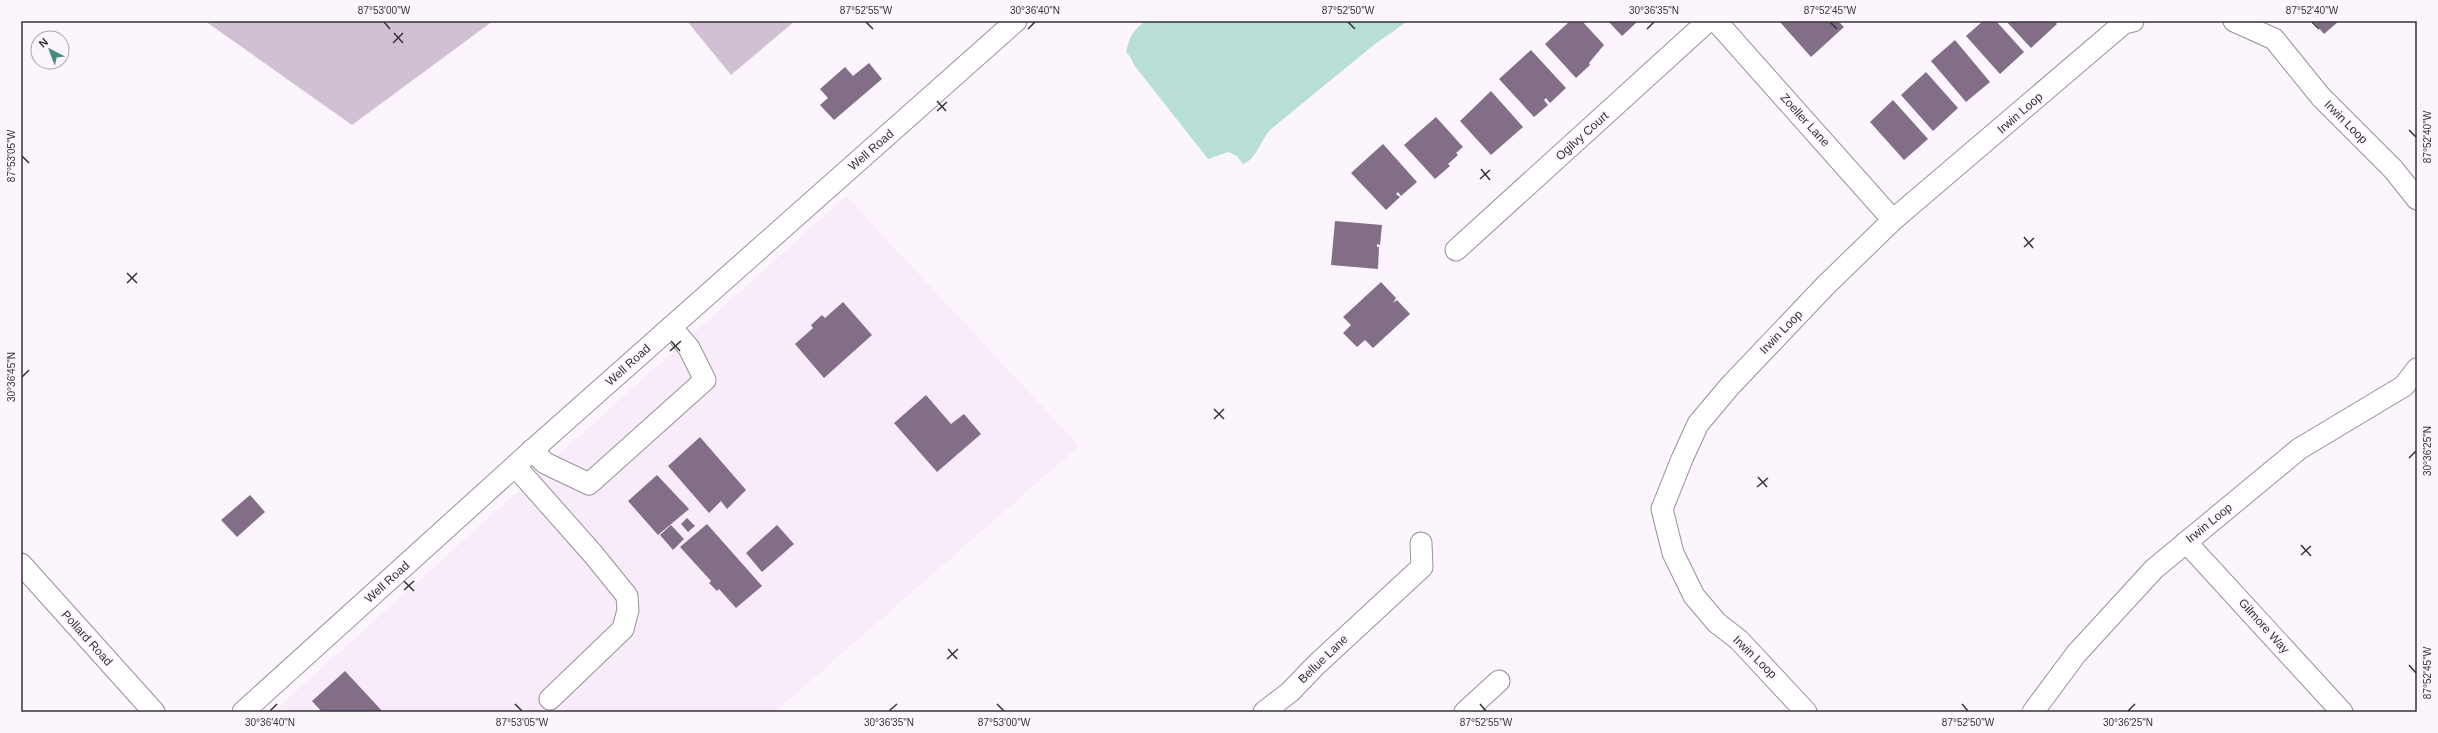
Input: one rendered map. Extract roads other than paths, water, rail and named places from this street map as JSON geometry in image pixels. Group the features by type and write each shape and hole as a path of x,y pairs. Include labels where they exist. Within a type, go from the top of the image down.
{"street":[{"name":"Well Road","path":"243,712 514,466 1016,21"},
{"name":"Ogilvy Court","path":"1456,250 1708,21"},
{"name":"Zoeller Lane","path":"1716,21 1893,220"},
{"name":"Irwin Loop","path":"1806,712 1744,645 1717,623 1694,596 1673,553 1662,509 1698,424 1729,387 1773,340 1893,220 2124,23 2134,21"},
{"name":"Irwin Loop","path":"2234,21 2274,39 2321,97 2393,169 2417,199"},
{"path":"532,450 544,463 589,484 705,380 689,348 671,327"},
{"name":"Irwin Loop","path":"2033,712 2076,654 2154,569 2299,449 2404,386 2417,369"},
{"path":"514,466 593,554 627,596 628,610 623,629 550,699"},
{"name":"Gilmore Way","path":"2186,542 2342,712"},
{"name":"Bellue Lane","path":"1264,712 1290,692 1422,567 1422,543"},
{"name":"Pollard Road","path":"21,564 154,712"},
{"path":"1464,712 1499,681"}]}
